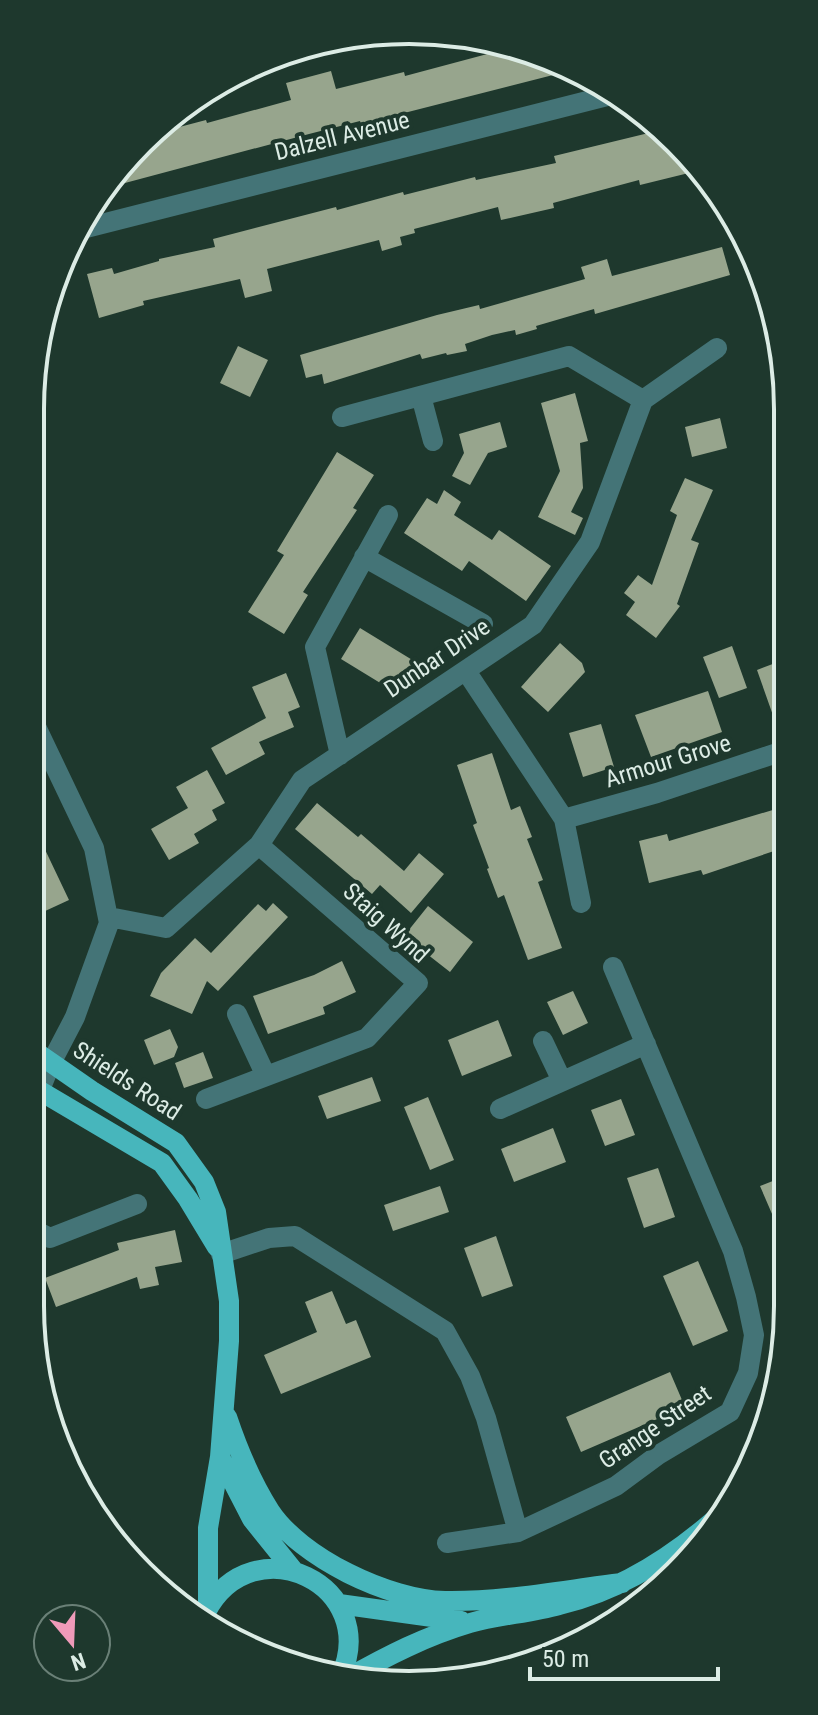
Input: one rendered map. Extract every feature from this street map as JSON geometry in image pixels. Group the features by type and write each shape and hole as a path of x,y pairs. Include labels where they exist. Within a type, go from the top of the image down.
{"main road":[{"name":"Shields Road","path":"44,1058 176,1143 204,1182 216,1212 229,1301 225,1411 208,1528 204,1608"},
{"name":"Shields Road","path":"44,1093 162,1163 182,1189 221,1254"},
{"path":"225,1411 243,1463 272,1514 325,1560 375,1586 444,1601 622,1583"},
{"path":"220,1457 252,1519 293,1570"},
{"path":"366,1668 406,1647 473,1622 563,1605 622,1583 692,1537"},
{"path":"208,1610 223,1588 244,1574 268,1568 293,1570 311,1577 339,1604 347,1623 350,1644 347,1666"},
{"path":"339,1604 415,1617 473,1622"}],"street":[{"name":"Dalzell Avenue","path":"93,226 600,98"},
{"path":"342,417 569,356 643,400 717,348"},
{"path":"421,396 433,441"},
{"name":"Dunbar Drive","path":"109,917 166,928 259,845 302,780 533,625 590,542 643,400"},
{"path":"340,755 315,647 388,515"},
{"path":"364,557 483,624"},
{"path":"466,671 564,819 581,903"},
{"path":"44,743 94,848 109,917 75,1017 44,1074"},
{"name":"Armour Grove","path":"564,819 657,793 774,754"},
{"name":"Staig Wynd","path":"206,1099 367,1038 418,983 259,845"},
{"name":"Grange Street","path":"447,1543 518,1532 616,1486 658,1455 730,1412 748,1373 754,1335 733,1251 613,967"},
{"path":"237,1014 266,1076"},
{"path":"543,1041 562,1081"},
{"path":"500,1109 646,1044"},
{"path":"44,1235 50,1238 137,1204"},
{"path":"221,1254 269,1238 295,1236 445,1331 470,1376 486,1418 518,1532"}],"building":[{"path":"490,53 555,75 361,124 360,121 122,184 177,128 206,120 207,123 291,100 286,83 331,71 336,89 404,72 405,76"},
{"path":"648,133 687,173 640,185 639,180 553,203 554,208 501,220 498,207 414,229 415,233 400,237 402,245 382,251 379,240 267,269 272,291 245,298 240,279 143,301 144,305 99,318 87,274 112,268 114,274 159,259 215,247 213,239 336,207 337,210 403,192 404,195 475,177 476,180 556,163 554,156"},
{"path":"722,247 730,275 595,314 594,309 516,335 515,330 492,335 465,344 467,351 422,359 420,354 324,384 322,374 306,378 300,355 437,315 479,305 480,309 585,279 581,267 607,259 612,276"},
{"path":"238,346 268,360 250,397 220,383"},
{"path":"575,393 588,441 580,443 583,488 571,512 583,518 575,535 538,517 560,471 541,403"},
{"path":"720,418 727,448 692,457 685,427"},
{"path":"500,422 507,447 488,453 470,485 452,476 464,453 459,434"},
{"path":"337,452 374,475 353,508 357,510 303,592 308,595 284,634 248,612 284,555 277,551"},
{"path":"685,478 713,490 691,540 699,543 677,604 680,606 656,638 626,615 635,602 624,593 638,575 652,585 677,515 670,511"},
{"path":"444,490 461,502 454,515 492,540 499,530 551,566 526,601 469,561 462,571 404,533 427,498 437,504"},
{"path":"360,628 414,661 395,692 341,659"},
{"path":"560,643 582,663 585,672 548,712 521,687"},
{"path":"732,646 747,688 719,698 703,657"},
{"path":"774,664 774,718 757,670"},
{"path":"286,673 300,707 288,712 294,727 259,742 265,754 226,775 211,748 266,718 252,687"},
{"path":"708,691 722,732 651,757 635,715"},
{"path":"601,724 614,767 583,777 569,733"},
{"path":"492,753 511,810 520,806 532,837 527,839 543,880 538,882 562,948 528,960 504,895 498,898 487,869 473,825 477,823 457,765"},
{"path":"207,770 225,803 212,810 217,820 194,834 199,843 169,860 151,829 188,808 176,787"},
{"path":"317,803 358,837 361,834 404,871 419,853 444,874 411,913 380,885 372,894 295,829"},
{"path":"774,810 774,851 703,875 701,870 649,883 639,841 667,834 669,841"},
{"path":"44,847 69,900 44,912"},
{"path":"273,903 288,917 218,991 207,981 192,1014 150,996 161,973 195,938 211,953 258,904 266,911"},
{"path":"428,906 473,942 450,972 404,936"},
{"path":"342,961 356,992 323,1007 325,1014 268,1034 253,996 314,975"},
{"path":"573,991 588,1023 563,1035 547,1002"},
{"path":"498,1020 512,1056 462,1076 448,1040"},
{"path":"170,1029 178,1047 174,1057 154,1065 144,1040"},
{"path":"203,1052 213,1078 184,1088 175,1063"},
{"path":"372,1077 381,1101 327,1119 318,1096"},
{"path":"428,1097 454,1160 430,1170 404,1107"},
{"path":"621,1099 635,1135 605,1146 591,1110"},
{"path":"553,1128 566,1162 514,1182 501,1149"},
{"path":"658,1168 675,1217 644,1228 627,1178"},
{"path":"774,1180 774,1218 760,1186"},
{"path":"440,1186 449,1212 393,1231 384,1205"},
{"path":"175,1230 182,1262 155,1267 159,1285 140,1289 137,1277 56,1307 45,1278 119,1250 117,1243"},
{"path":"496,1236 513,1286 482,1297 464,1248"},
{"path":"698,1261 728,1331 693,1346 663,1276"},
{"path":"332,1291 346,1324 356,1320 371,1357 281,1394 264,1355 317,1332 305,1302"},
{"path":"670,1372 685,1407 581,1452 566,1417"}]}
